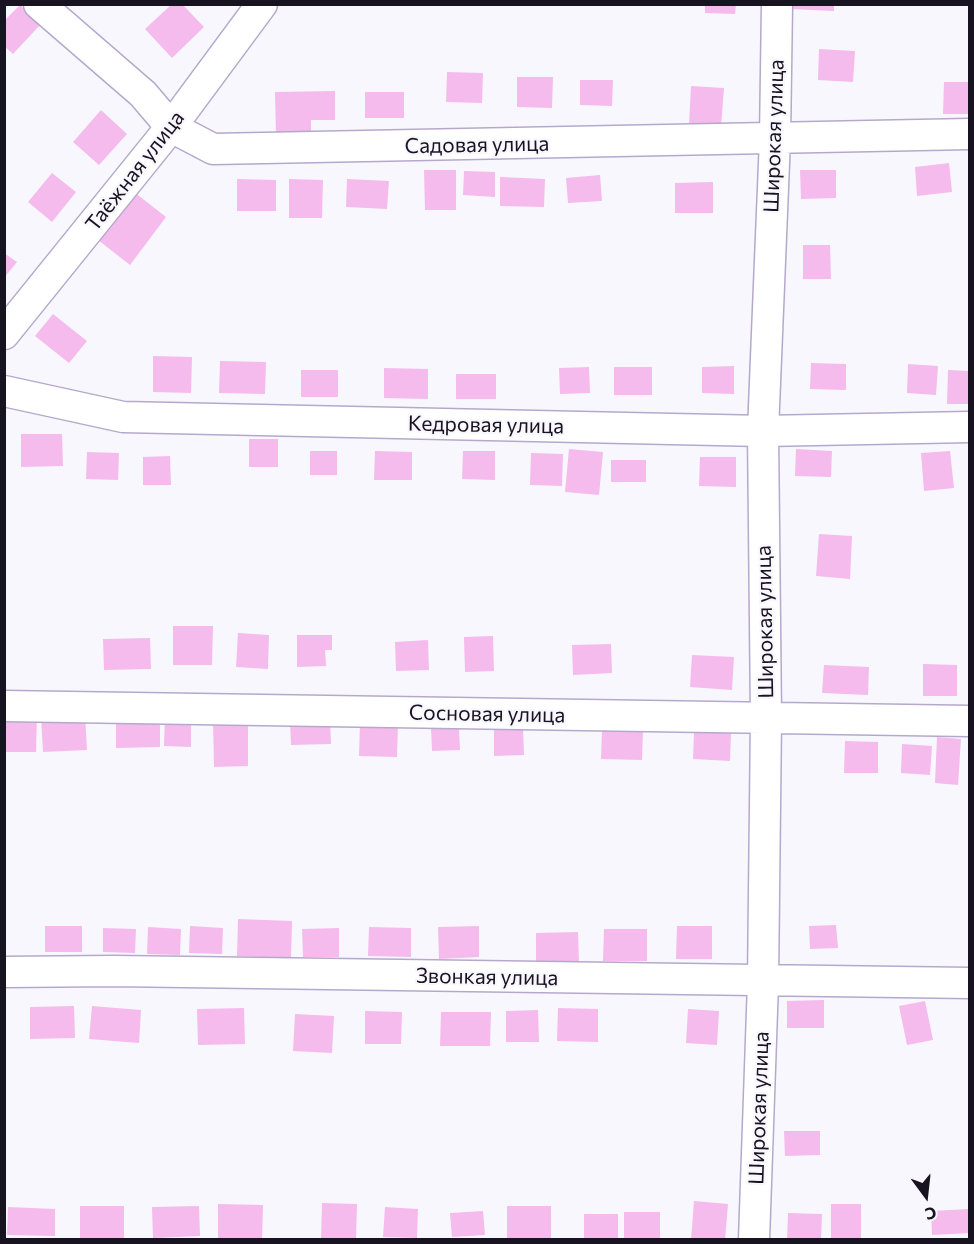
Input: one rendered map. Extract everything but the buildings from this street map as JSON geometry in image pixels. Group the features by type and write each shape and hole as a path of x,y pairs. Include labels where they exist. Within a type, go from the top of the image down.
{"street":[{"name":"Садовая улица","path":"39,4 143,94 171,127 213,149 969,134"},
{"name":"Таёжная улица","path":"4,334 171,127 262,4"},
{"name":"Широкая улица","path":"754,1239 763,982 766,718 763,431 775,139 777,4"},
{"name":"Кедровая улица","path":"4,391 123,417 763,431 969,427"},
{"name":"Сосновая улица","path":"4,706 969,721"},
{"name":"Звонкая улица","path":"4,972 114,971 763,982 969,983"}]}
